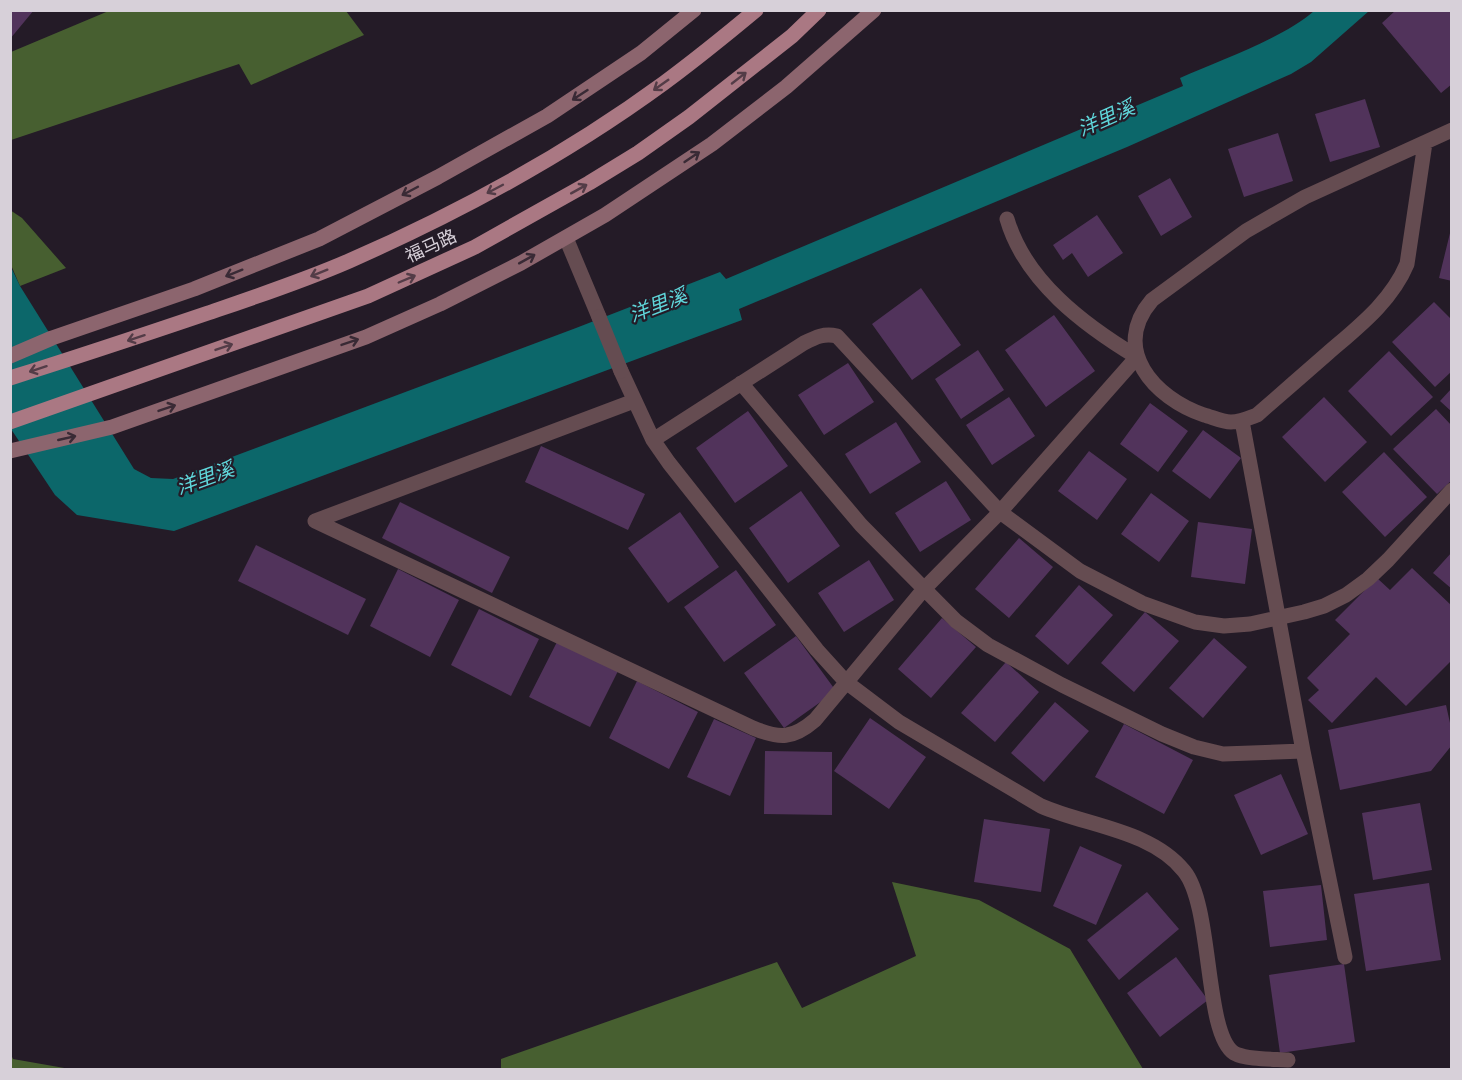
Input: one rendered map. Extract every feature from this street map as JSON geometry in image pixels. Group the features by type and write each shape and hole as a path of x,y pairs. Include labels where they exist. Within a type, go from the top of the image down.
{"main road":[{"path":"10,356 52,338 194,289 319,239 438,177 547,116 641,53 694,10"},
{"name":"福马路","path":"10,378 297,281 348,261 457,209 512,179 664,84 756,10"},
{"name":"福马路","path":"10,422 368,296 475,247 638,153 689,117 792,36 819,10"},
{"path":"16,450 112,427 366,337 440,304 566,238 712,144 786,87 874,10"}],"street":[{"path":"634,401 315,521 771,735 791,735 806,727 924,589 1000,512 1137,357 1136,326 1141,312 1152,300 1245,231 1305,197 1452,130"},
{"path":"1007,219 1019,252 1034,271 1096,331 1137,357 1156,388 1189,410 1230,422 1242,421 1257,415 1364,322 1400,282 1407,264 1425,143"},
{"path":"566,238 621,371 653,440 832,668 846,682 899,722 1041,806 1064,816 1132,835 1163,851 1176,861 1186,873 1198,907 1217,1013 1225,1043 1241,1056 1288,1060"},
{"path":"653,440 818,336 828,334 837,336 1000,512 1080,571 1142,603 1195,622 1224,626 1250,624 1278,618 1324,606 1346,595 1388,560 1452,490"},
{"path":"741,383 861,525 956,621 988,645 1062,685 1179,742 1223,754 1303,751"},
{"path":"1242,421 1303,751 1345,957"}],"shaded area":[{"path":"111,10 346,11 364,35 251,85 239,64 11,140 11,52"},
{"path":"10,210 22,218 66,268 20,286 11,265"},
{"path":"892,882 979,900 1070,949 1143,1069 501,1069 501,1059 777,962 802,1008 916,956"},
{"path":"11,1055 13,1059 70,1069 11,1069"}],"water":[{"name":"洋里溪","path":"1314,11 1369,11 1311,62 1291,74 1127,147 739,309 742,320 174,531 77,515 55,495 11,429 10,265 20,286 134,469 151,478 173,479 720,272 726,279 1183,86 1180,78 1268,40"}],"building":[{"path":"10,10 34,10 10,39"},
{"path":"1396,10 1452,10 1452,84 1441,93 1382,23"},
{"path":"1365,99 1380,147 1330,162 1315,114"},
{"path":"1278,133 1293,181 1244,197 1228,149"},
{"path":"1170,178 1192,217 1161,236 1138,196"},
{"path":"1097,215 1123,253 1088,277 1072,253 1063,260 1053,245"},
{"path":"1452,229 1452,281 1439,278"},
{"path":"921,288 961,345 912,380 872,324"},
{"path":"1434,302 1452,320 1452,371 1435,387 1392,342"},
{"path":"1054,315 1095,371 1046,407 1005,350"},
{"path":"978,350 1004,390 961,419 935,379"},
{"path":"1389,351 1433,397 1391,436 1348,391"},
{"path":"848,363 874,402 824,435 798,395"},
{"path":"1452,388 1452,412 1440,401"},
{"path":"1009,397 1035,436 992,465 966,425"},
{"path":"1324,397 1367,442 1325,482 1282,437"},
{"path":"1150,403 1188,431 1158,472 1120,444"},
{"path":"1436,409 1452,426 1452,480 1437,494 1393,449"},
{"path":"748,411 788,466 735,503 696,448"},
{"path":"896,422 921,462 870,494 845,454"},
{"path":"1203,430 1241,458 1210,499 1172,471"},
{"path":"541,446 645,494 628,530 525,482"},
{"path":"1089,451 1127,479 1097,520 1058,491"},
{"path":"1384,452 1427,497 1385,537 1342,492"},
{"path":"946,481 971,520 920,552 895,513"},
{"path":"801,491 840,546 788,583 749,528"},
{"path":"1151,493 1189,521 1159,562 1121,534"},
{"path":"400,502 510,557 492,593 382,538"},
{"path":"680,512 719,567 668,603 628,548"},
{"path":"1198,522 1252,529 1245,584 1191,577"},
{"path":"1019,538 1053,567 1009,618 975,589"},
{"path":"256,545 366,599 348,635 238,581"},
{"path":"1452,552 1452,589 1433,573"},
{"path":"869,560 894,600 844,632 818,593"},
{"path":"1412,568 1452,606 1452,660 1406,706 1376,677 1332,723 1308,700 1319,690 1307,678 1350,634 1335,620 1377,578 1390,590"},
{"path":"398,569 459,600 430,657 370,626"},
{"path":"736,570 776,625 724,662 684,607"},
{"path":"1079,585 1113,615 1068,665 1035,636"},
{"path":"479,609 539,639 511,696 451,665"},
{"path":"1145,612 1179,641 1134,692 1101,663"},
{"path":"942,618 976,647 931,698 898,669"},
{"path":"796,636 836,691 784,728 744,673"},
{"path":"1214,638 1247,667 1203,718 1169,688"},
{"path":"558,640 618,671 590,727 529,697"},
{"path":"1006,662 1039,692 995,742 961,713"},
{"path":"637,681 698,712 669,769 609,738"},
{"path":"1055,702 1089,731 1044,782 1011,753"},
{"path":"1446,705 1452,732 1452,745 1431,771 1340,790 1328,730"},
{"path":"870,718 926,757 889,809 834,771"},
{"path":"714,719 756,738 730,796 687,777"},
{"path":"1124,724 1193,760 1164,814 1095,777"},
{"path":"765,751 832,752 832,815 764,814"},
{"path":"1281,774 1308,834 1261,855 1234,795"},
{"path":"1420,803 1432,870 1373,880 1362,813"},
{"path":"984,819 1050,829 1041,892 974,882"},
{"path":"1080,846 1122,865 1096,925 1053,906"},
{"path":"1429,883 1441,960 1366,971 1354,894"},
{"path":"1321,885 1327,940 1270,947 1263,891"},
{"path":"1147,892 1179,929 1119,980 1087,940"},
{"path":"1176,957 1208,1000 1160,1037 1127,993"},
{"path":"1344,964 1355,1042 1280,1053 1269,975"}]}
